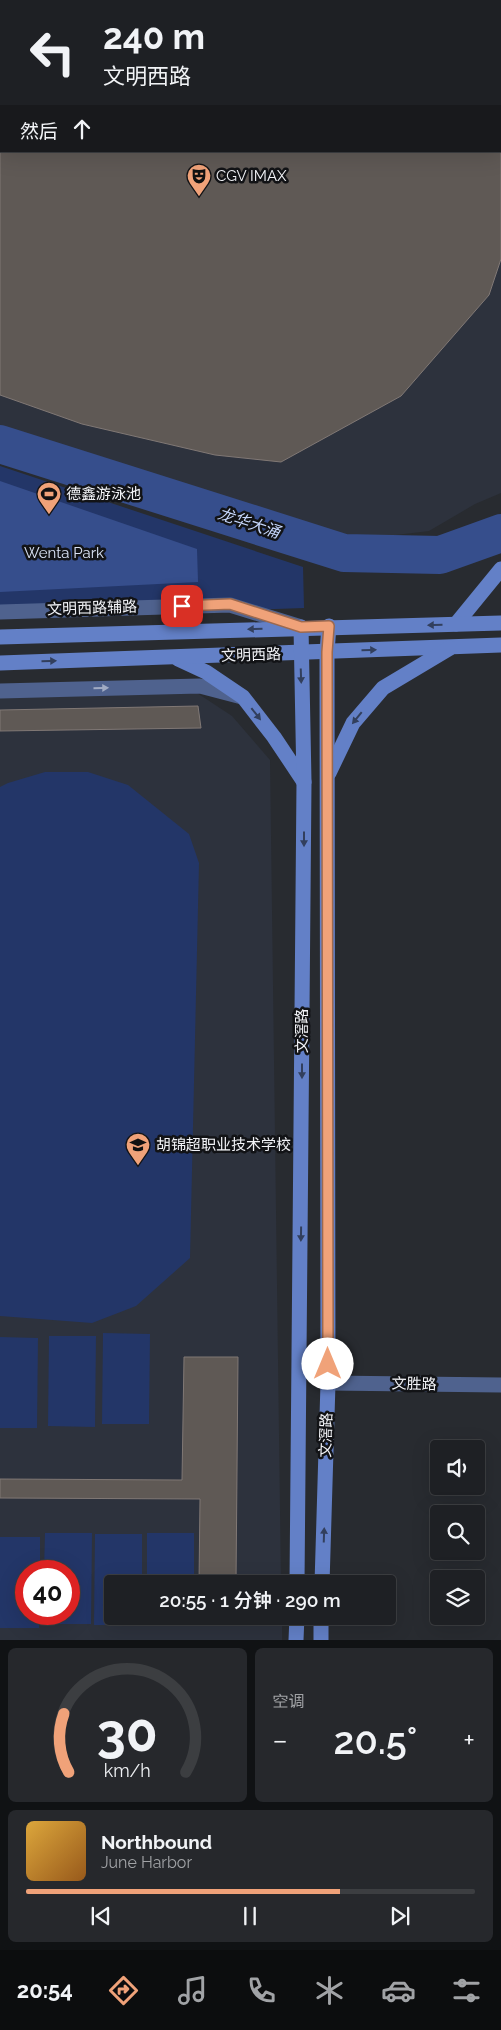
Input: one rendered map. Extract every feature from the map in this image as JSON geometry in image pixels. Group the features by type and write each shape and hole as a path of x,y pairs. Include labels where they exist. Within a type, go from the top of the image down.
{"street":[{"path":"456,624 501,569"},
{"name":"文明西路辅路","path":"0,612 230,604 301,627"},
{"name":"文明西路","path":"0,637 329,626 501,623"},
{"name":"文滘路","path":"322,1575 328,1383 327,652 329,626"},
{"name":"文滘路","path":"297,1575 304,782 300,653 301,627"},
{"name":"文明西路","path":"0,663 501,645"},
{"path":"327,777 353,723 383,688 451,647"},
{"path":"175,657 206,672 243,697 304,782"},
{"path":"0,690 200,686 243,697"},
{"name":"文胜路","path":"328,1383 501,1385"},
{"path":"296,1640 297,1625"},
{"path":"321,1640 322,1625"}],"shaded area":[{"path":"0,152 501,152 501,493 475,504 429,531 363,539 198,495 0,433"},
{"name":"德鑫游泳池","path":"0,481 197,549 198,582 0,592"},
{"name":"胡锦超职业技术学校","path":"194,691 232,716 270,760 281,1575 104,1575 104,1625 282,1625 282,1640 0,1640 0,695"}],"green space":[{"name":"Wenta Park","path":"0,466 303,567 304,608 0,619"},
{"path":"45,772 88,772 128,785 189,834 199,863 190,1258 136,1306 92,1323 0,1316 0,787"},
{"path":"103,1333 150,1334 149,1424 102,1424"},
{"path":"49,1336 96,1336 95,1427 48,1426"},
{"path":"0,1337 38,1338 37,1428 0,1428"},
{"path":"45,1533 92,1533 91,1624 80,1624 80,1560 44,1560"},
{"path":"147,1533 194,1533 194,1575 147,1575"},
{"path":"95,1534 142,1534 142,1575 104,1575 104,1625 94,1625"},
{"path":"0,1537 40,1537 40,1560 15,1560 15,1625 39,1625 39,1628 0,1628"}],"building":[{"path":"0,152 501,152 501,259 489,295 401,396 281,462 215,455 82,424 0,395"},
{"path":"198,706 201,728 0,731 0,710"},
{"path":"184,1357 238,1357 236,1575 199,1575 200,1499 0,1498 0,1479 182,1480"}],"waterway":[{"name":"龙华大涌","path":"0,444 344,553 440,555 501,533"}],"place":[{"name":"CGV IMAX","path":"199,197"},
{"name":"德鑫游泳池","path":"49,515"},
{"name":"胡锦超职业技术学校","path":"138,1166"}],"route":[{"path":"182,606 230,604 301,627 329,626 327,652 328,1364"}]}
